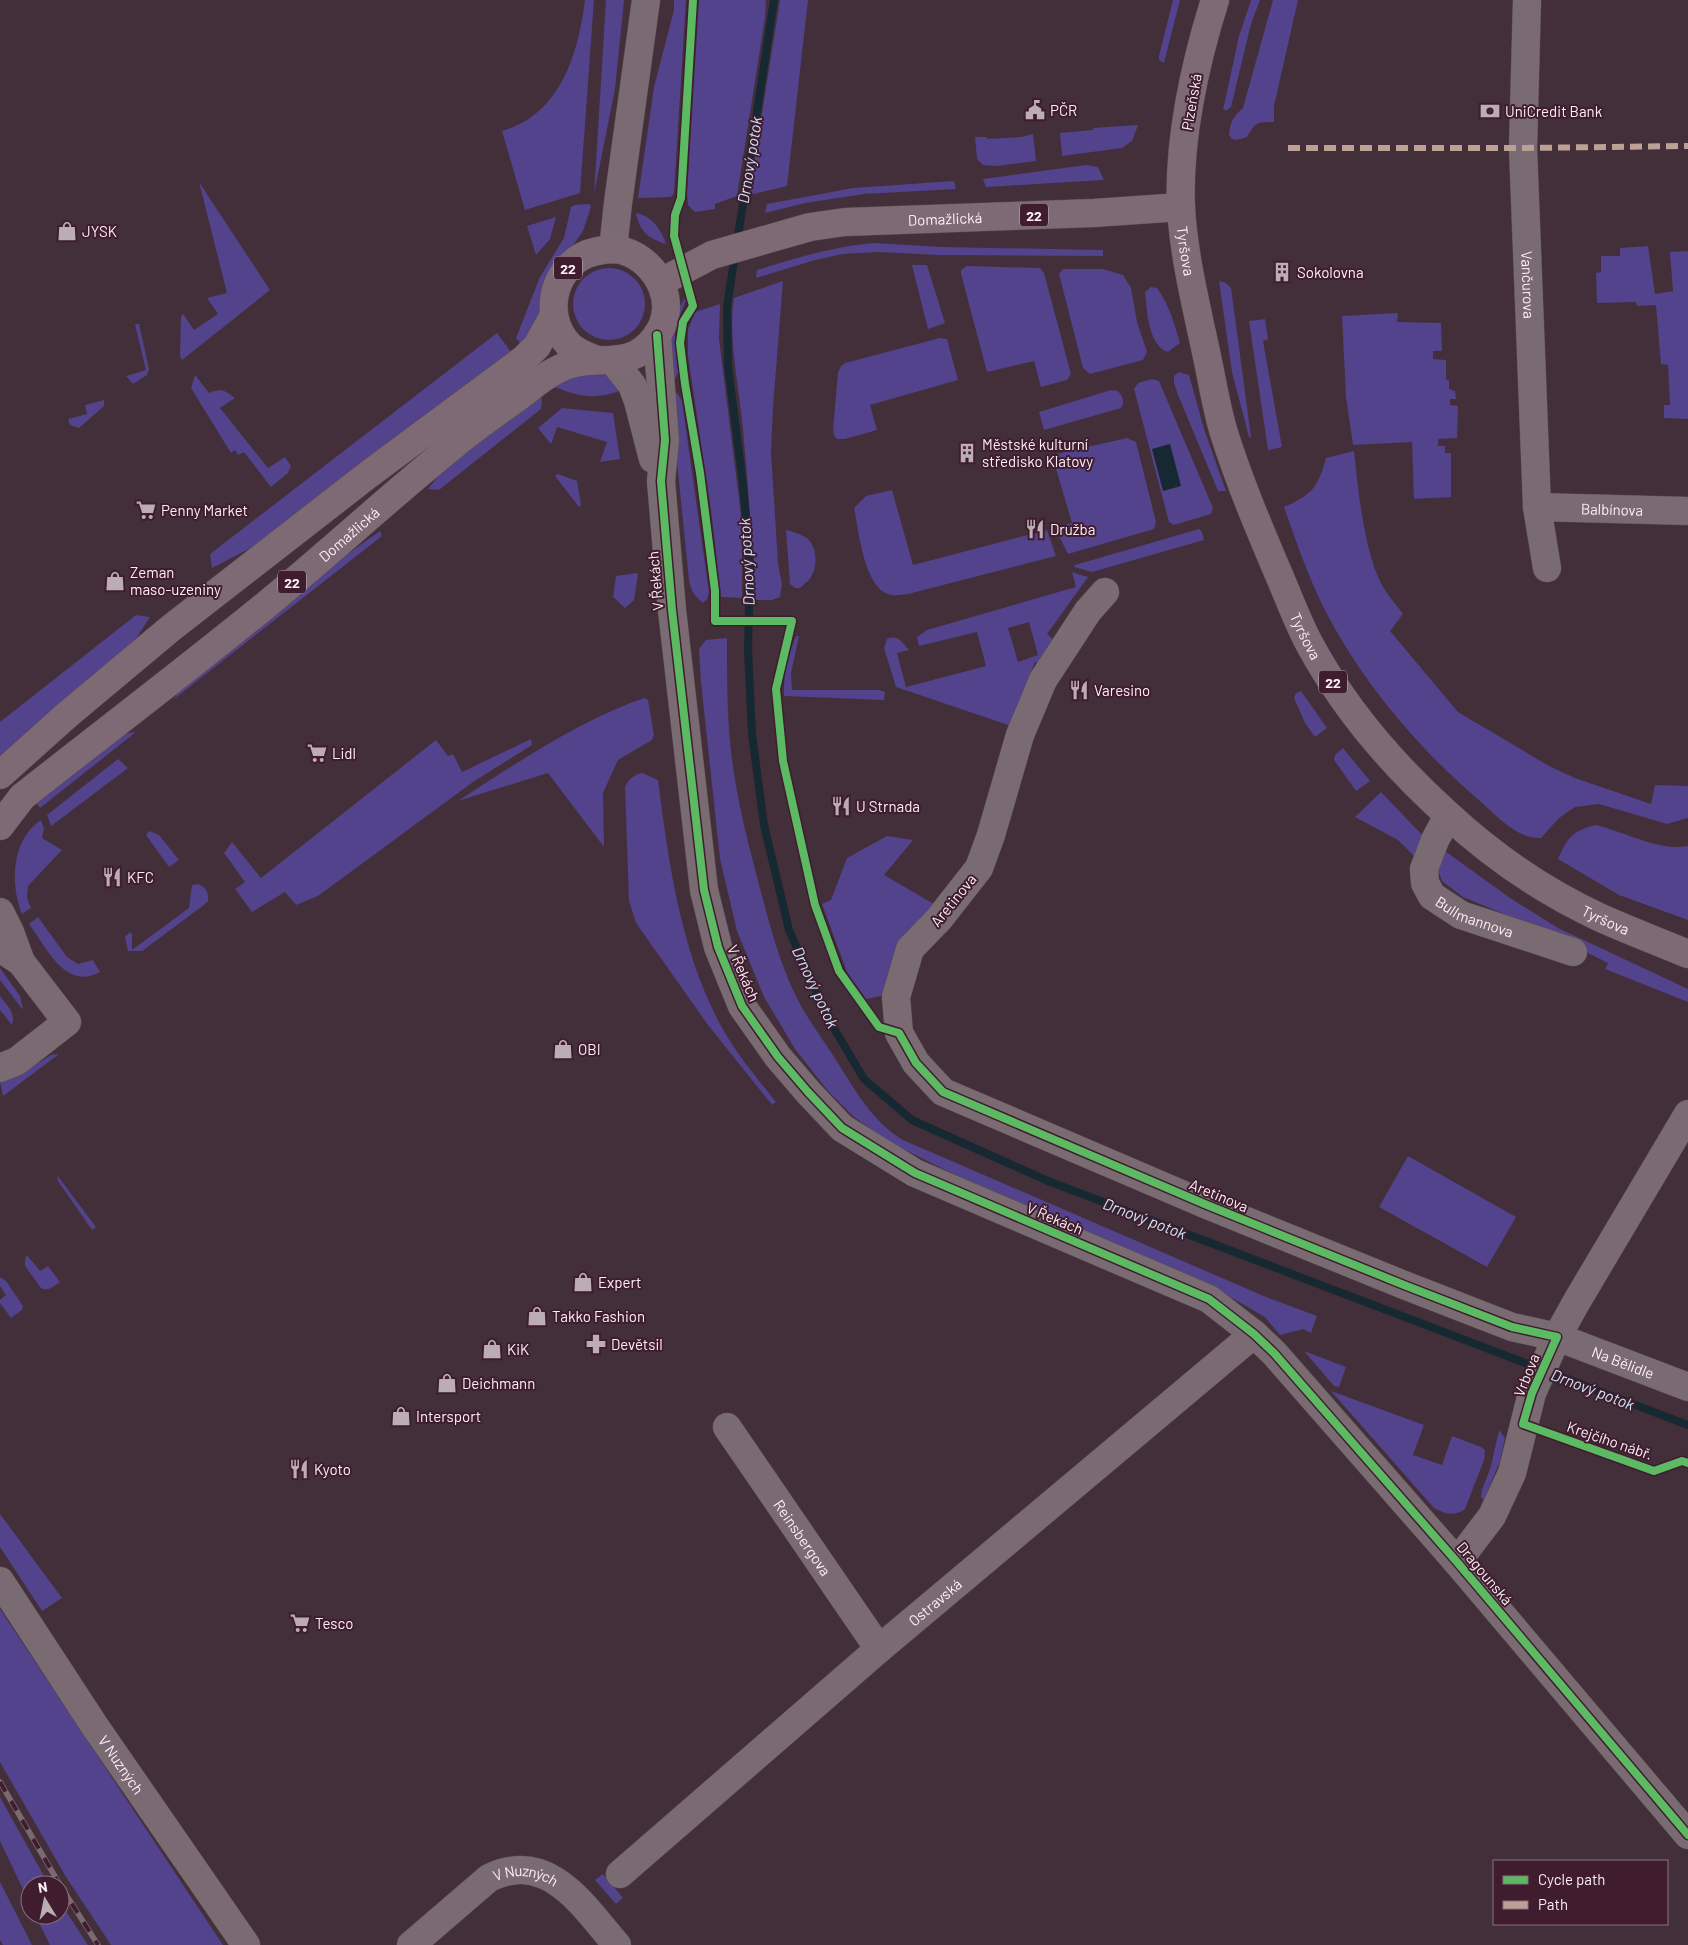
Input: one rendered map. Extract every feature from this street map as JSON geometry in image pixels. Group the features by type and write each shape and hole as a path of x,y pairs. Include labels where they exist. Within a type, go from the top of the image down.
{"main road":[{"name":"Plzeňská","path":"1181,207 1185,138 1192,89 1205,31 1215,0"},
{"name":"Domažlická","path":"661,282 712,255 810,227 845,222 1094,213 1181,207"},
{"name":"Tyršova","path":"1181,207 1193,292 1223,430 1278,574 1310,645 1343,698 1373,737 1408,777 1448,816 1502,859 1552,892 1601,918 1688,954"},
{"name":"Domažlická","path":"0,826 22,797 262,608 457,442 540,380 570,365 605,361 630,358 646,349 658,335 663,322 666,309 665,295 661,282 652,268 639,257 623,250 614,249 588,253 572,263 560,278 554,296 554,315 559,331 569,344 582,354 605,361"},
{"name":"Domažlická","path":"0,775 67,715 170,628 377,468 524,359 537,346 554,315"}],"street":[{"path":"614,249 618,203 646,0"},
{"name":"Vančurova","path":"1527,0 1523,148 1537,507 1546,568"},
{"name":"V Řekách","path":"658,335 665,440 661,481 672,610 704,890 718,947 742,1006 778,1056 842,1128 915,1173 1210,1299 1254,1334"},
{"name":"V Řekách","path":"605,361 632,385 638,401 653,462 661,481"},
{"name":"Balbínova","path":"1537,507 1688,511"},
{"name":"Aretinova","path":"1105,592 1088,610 1043,680 1020,735 979,868 939,919 910,949 896,997 899,1033 916,1063 944,1092 1189,1197 1554,1344"},
{"name":"Bullmannova","path":"1448,816 1435,840 1424,869 1425,883 1432,896 1461,915 1573,952"},
{"path":"0,912 10,932 10,955 67,1022 17,1061 0,1068"},
{"name":"Vrbova","path":"1458,1562 1492,1516 1512,1473 1532,1393 1554,1344 1577,1301 1688,1114"},
{"name":"Dragounská","path":"1254,1334 1274,1353 1458,1562 1688,1835"},
{"name":"Ostravská","path":"620,1874 878,1649 1254,1334"},
{"name":"Na Bělidle","path":"1554,1344 1688,1387"},
{"name":"Reinsbergova","path":"727,1427 878,1649"},
{"name":"V Nuzných","path":"0,1581 94,1725 246,1945"},
{"name":"V Nuzných","path":"411,1945 489,1878 504,1872 518,1870 535,1871 549,1876 571,1893 617,1945"}],"shaded area":[{"path":"585,0 594,0 580,193 525,210 502,131 522,123 539,111 563,79 577,41"},
{"path":"606,0 624,0 615,89 594,194"},
{"path":"674,0 686,0 674,193 671,197 638,198 654,87 674,10"},
{"path":"699,0 766,0 765,18 737,196 715,204 715,209 695,212 688,205 687,194"},
{"path":"780,0 808,0 787,186 749,195"},
{"path":"1173,0 1180,0 1164,63 1159,60 1159,56"},
{"path":"1251,0 1260,0 1251,24 1231,107 1223,110 1239,36"},
{"path":"1273,0 1298,0 1274,106 1274,122 1255,125 1247,137 1237,140 1232,139 1229,135 1231,123 1243,108"},
{"path":"1138,125 1132,141 1122,148 1062,156 1060,133 1093,130 1093,128"},
{"path":"1033,134 1036,161 997,166 983,165 977,159 975,137 987,137 987,139 1021,137"},
{"path":"1086,165 1098,167 1104,180 986,187 983,179"},
{"path":"954,181 956,189 864,194 805,203 765,213 767,204 853,188"},
{"path":"199,182 270,290 182,360 180,356 181,317 183,314 194,330 218,314 207,298 227,293"},
{"path":"590,204 591,207 583,231 571,248 524,348 516,338 540,277 564,238 571,207"},
{"path":"636,213 647,217 655,224 666,244 650,237 642,229"},
{"path":"556,217 550,239 536,255 527,226"},
{"path":"873,243 943,247 1103,250 1103,256 938,255 878,252 843,254 815,260 756,278 757,270 800,257 828,250"},
{"path":"1648,246 1655,294 1673,291 1670,252 1688,251 1688,419 1664,418 1664,405 1670,405 1668,365 1661,364 1656,305 1637,306 1636,302 1597,303 1596,273 1601,272 1601,256 1620,256 1620,248"},
{"path":"912,265 927,265 945,323 928,329"},
{"path":"967,266 1040,268 1044,273 1071,374 1067,380 1041,387 1034,361 987,372 961,274 961,270"},
{"path":"616,268 635,278 643,290 645,304 643,318 635,330 623,338 602,340 583,330 575,318 573,297 583,278 595,270"},
{"path":"1063,269 1103,269 1123,275 1131,288 1137,322 1147,352 1143,360 1090,374 1083,368 1059,274"},
{"path":"783,281 771,452 778,563 782,585 780,597 772,600 755,600 746,465 734,359 732,313 734,298"},
{"path":"1219,281 1226,283 1231,288 1251,437 1249,437 1232,372"},
{"path":"1151,287 1157,288 1165,301 1180,343 1168,352 1161,348 1152,335 1145,292"},
{"path":"685,298 686,300 675,328 678,373 673,379 671,347 673,328 679,308"},
{"path":"720,304 719,339 742,523 742,598 721,597 711,510 688,356 688,330 695,312"},
{"path":"1398,313 1397,322 1441,323 1442,351 1433,351 1433,359 1446,360 1446,380 1449,380 1449,389 1455,391 1456,399 1450,399 1450,405 1458,406 1457,438 1438,439 1438,446 1445,446 1445,453 1451,453 1451,497 1414,499 1412,442 1353,445 1346,397 1342,316"},
{"path":"1265,319 1268,339 1263,341 1282,447 1269,450 1249,321"},
{"path":"135,324 139,324 149,369 147,375 133,384 126,376 146,370"},
{"path":"497,333 514,356 268,539 212,568 210,554"},
{"path":"940,338 947,339 958,380 870,405 877,430 845,439 837,439 833,429 838,373 841,366 845,363"},
{"path":"1179,372 1189,375 1204,429 1226,491 1218,491 1178,395 1174,376"},
{"path":"603,374 615,380 621,390 603,395 586,396 568,392 551,385 565,375"},
{"path":"195,375 209,393 222,391 235,398 220,408 268,468 285,457 291,466 288,473 271,487 244,452 238,455 235,450 231,453 191,388"},
{"path":"1152,379 1159,381 1213,508 1211,514 1174,525 1169,522 1134,389 1138,383"},
{"path":"1111,390 1118,391 1121,395 1123,402 1121,408 1044,430 1039,412"},
{"path":"540,391 542,399 541,409 439,490 428,489 460,448"},
{"path":"670,393 677,393 682,401 709,592 707,599 703,603 693,593 689,580"},
{"path":"104,400 104,406 79,428 70,425 68,419 87,414 85,405"},
{"path":"562,408 613,413 620,459 600,462 607,442 557,427 551,444 538,428"},
{"path":"1127,438 1136,442 1156,522 1154,529 1068,554 1055,528 1072,523 1052,455"},
{"path":"1354,451 1370,554 1383,587 1403,614 1390,631 1458,712 1549,766 1575,778 1651,804 1655,785 1688,786 1688,818 1667,824 1599,804 1575,807 1559,818 1541,838 1524,835 1508,826 1458,782 1416,739 1359,668 1328,616 1299,549 1284,507 1301,498 1312,489 1317,483 1326,458"},
{"path":"558,474 577,481 581,505 579,507 555,476"},
{"path":"892,490 913,565 1047,530 1056,556 908,594 892,595 883,591 875,583 869,572 864,559 854,508 866,496"},
{"path":"1199,529 1204,540 1092,572 1074,567 1075,565"},
{"path":"786,530 800,534 808,539 815,552 816,563 813,573 809,580 800,588 795,588 790,584"},
{"path":"380,531 382,536 174,699 179,690 305,584"},
{"path":"1072,572 1088,577 1047,634 1054,640 1039,664 1035,662 1011,726 896,687 884,648 887,639 897,638 909,650 897,653 906,687 986,666 977,632 919,646 917,637 927,630 1076,587","holes":["1029,622 1038,655 1018,662 1008,628"]},
{"path":"637,573 634,600 625,608 613,597 616,576"},
{"path":"136,615 150,617 128,651 0,762 0,722"},
{"path":"796,636 799,636 791,673 792,690 879,690 885,692 884,700 784,696 787,666"},
{"path":"727,638 728,709 733,769 748,840 773,936 788,979 801,1006 866,1106 892,1133 903,1140 1266,1297 1317,1316 1311,1333 1303,1329 1280,1335 1265,1317 1211,1286 986,1190 891,1143 854,1117 828,1091 795,1049 764,997 737,931 720,859 699,649 706,640"},
{"path":"1301,691 1327,728 1315,737 1305,723 1294,698 1296,693"},
{"path":"644,698 648,700 654,735 652,740 618,760 603,793 604,847 548,773 458,801 548,744 596,718"},
{"path":"136,732 40,808 35,801 122,734"},
{"path":"531,739 532,745 473,782 318,896 296,905 285,892 252,912 235,889 245,882 224,853 232,842 261,878 436,740 448,756 453,754 462,772"},
{"path":"1343,748 1370,781 1356,791 1334,760 1335,755"},
{"path":"118,759 128,768 51,826 47,815"},
{"path":"642,773 658,780 678,905 695,966 706,995 732,1044 776,1102 772,1105 708,1025 636,923 629,901 625,787 632,778"},
{"path":"1381,792 1427,840 1416,858 1398,840 1355,817"},
{"path":"41,820 44,829 42,838 62,850 28,886 27,898 31,908 22,914 16,889 16,863 24,839"},
{"path":"1595,825 1653,844 1677,847 1688,846 1688,920 1619,895 1558,859 1571,836 1580,830"},
{"path":"149,831 159,835 179,860 169,867 146,835"},
{"path":"887,836 913,840 884,875 939,907 885,995 866,999 847,972 822,904 831,900 847,858"},
{"path":"1445,851 1510,898 1558,928 1688,989 1688,1002 1605,969 1608,963 1542,930 1463,897 1442,881 1437,867"},
{"path":"198,884 205,888 208,895 208,901 204,905 142,951 128,951 125,937 130,932 132,934 132,950 189,908 192,885"},
{"path":"38,917 67,957 78,964 93,960 100,972 88,976 77,976 58,964 29,924"},
{"path":"0,968 20,996 23,1010 0,980"},
{"path":"0,996 12,1013 12,1025 0,1010"},
{"path":"59,1054 3,1096 0,1082 17,1076 51,1055"},
{"path":"1408,1156 1516,1217 1487,1267 1379,1207"},
{"path":"57,1175 96,1227 92,1230 58,1181"},
{"path":"27,1255 40,1271 48,1266 60,1282 49,1289 41,1288 25,1266"},
{"path":"0,1277 6,1281 23,1306 22,1310 11,1318 0,1303 0,1300 6,1295 0,1286"},
{"path":"1304,1351 1346,1367 1339,1387 1334,1386"},
{"path":"1331,1391 1424,1425 1413,1455 1442,1465 1452,1436 1485,1450 1484,1460 1465,1509 1461,1512 1450,1514 1434,1508"},
{"path":"1499,1430 1505,1438 1500,1461 1484,1500 1481,1497 1482,1490 1491,1466"},
{"path":"0,1514 62,1598 42,1611 0,1547"},
{"path":"0,1609 223,1945 111,1945 70,1883 70,1875 65,1875 0,1762"},
{"path":"0,1797 43,1875 20,1875 20,1883 0,1841"},
{"path":"603,1874 623,1898 616,1904 595,1880"},
{"path":"0,1882 20,1921 20,1925 22,1925 32,1945 3,1945 0,1940"},
{"path":"70,1917 88,1945 50,1945 40,1925 70,1925"}],"water":[{"path":"1170,444 1181,486 1163,491 1152,449"}],"waterway":[{"name":"Drnový potok","path":"737,243 774,0"},
{"name":"Drnový potok","path":"735,254 727,307 728,366 743,485 750,565 748,650 752,734 764,825 789,930 829,1020 864,1079 912,1120 1048,1181 1688,1425"}],"railway":[{"path":"0,1782 54,1875"},
{"path":"70,1901 98,1945"}],"marked path":[{"path":"1288,148 1688,146"}],"cycle path":[{"name":"Krejčího nábř.","path":"693,0 681,198 675,215 674,236 693,306 683,322 680,343 700,473 715,591 715,621 792,621 776,689 783,761 815,905 839,971 879,1027 899,1033 916,1063 943,1092 1207,1205 1404,1285 1512,1327 1557,1337 1532,1393 1523,1424 1654,1471 1682,1461 1688,1463"},
{"path":"657,335 665,440 661,481 672,610 704,890 718,947 742,1006 778,1057 842,1128 915,1173 1209,1299 1254,1334 1274,1353 1457,1562 1688,1835"}],"place":[{"name":"PČR","path":"1035,110"},
{"name":"UniCredit Bank","path":"1490,111"},
{"name":"JYSK","path":"67,231"},
{"name":"Sokolovna","path":"1282,272"},
{"name":"Městské kulturní středisko Klatovy","path":"967,453"},
{"name":"Penny Market","path":"146,510"},
{"name":"Družba","path":"1035,529"},
{"name":"Zeman maso-uzeniny","path":"115,581"},
{"name":"Varesino","path":"1079,690"},
{"name":"Lidl","path":"317,753"},
{"name":"U Strnada","path":"841,806"},
{"name":"KFC","path":"112,877"},
{"name":"OBI","path":"563,1049"},
{"name":"Expert","path":"583,1282"},
{"name":"Takko Fashion","path":"537,1316"},
{"name":"Devětsil","path":"596,1344"},
{"name":"KiK","path":"492,1349"},
{"name":"Deichmann","path":"447,1383"},
{"name":"Intersport","path":"401,1416"},
{"name":"Kyoto","path":"299,1469"},
{"name":"Tesco","path":"300,1623"}]}
